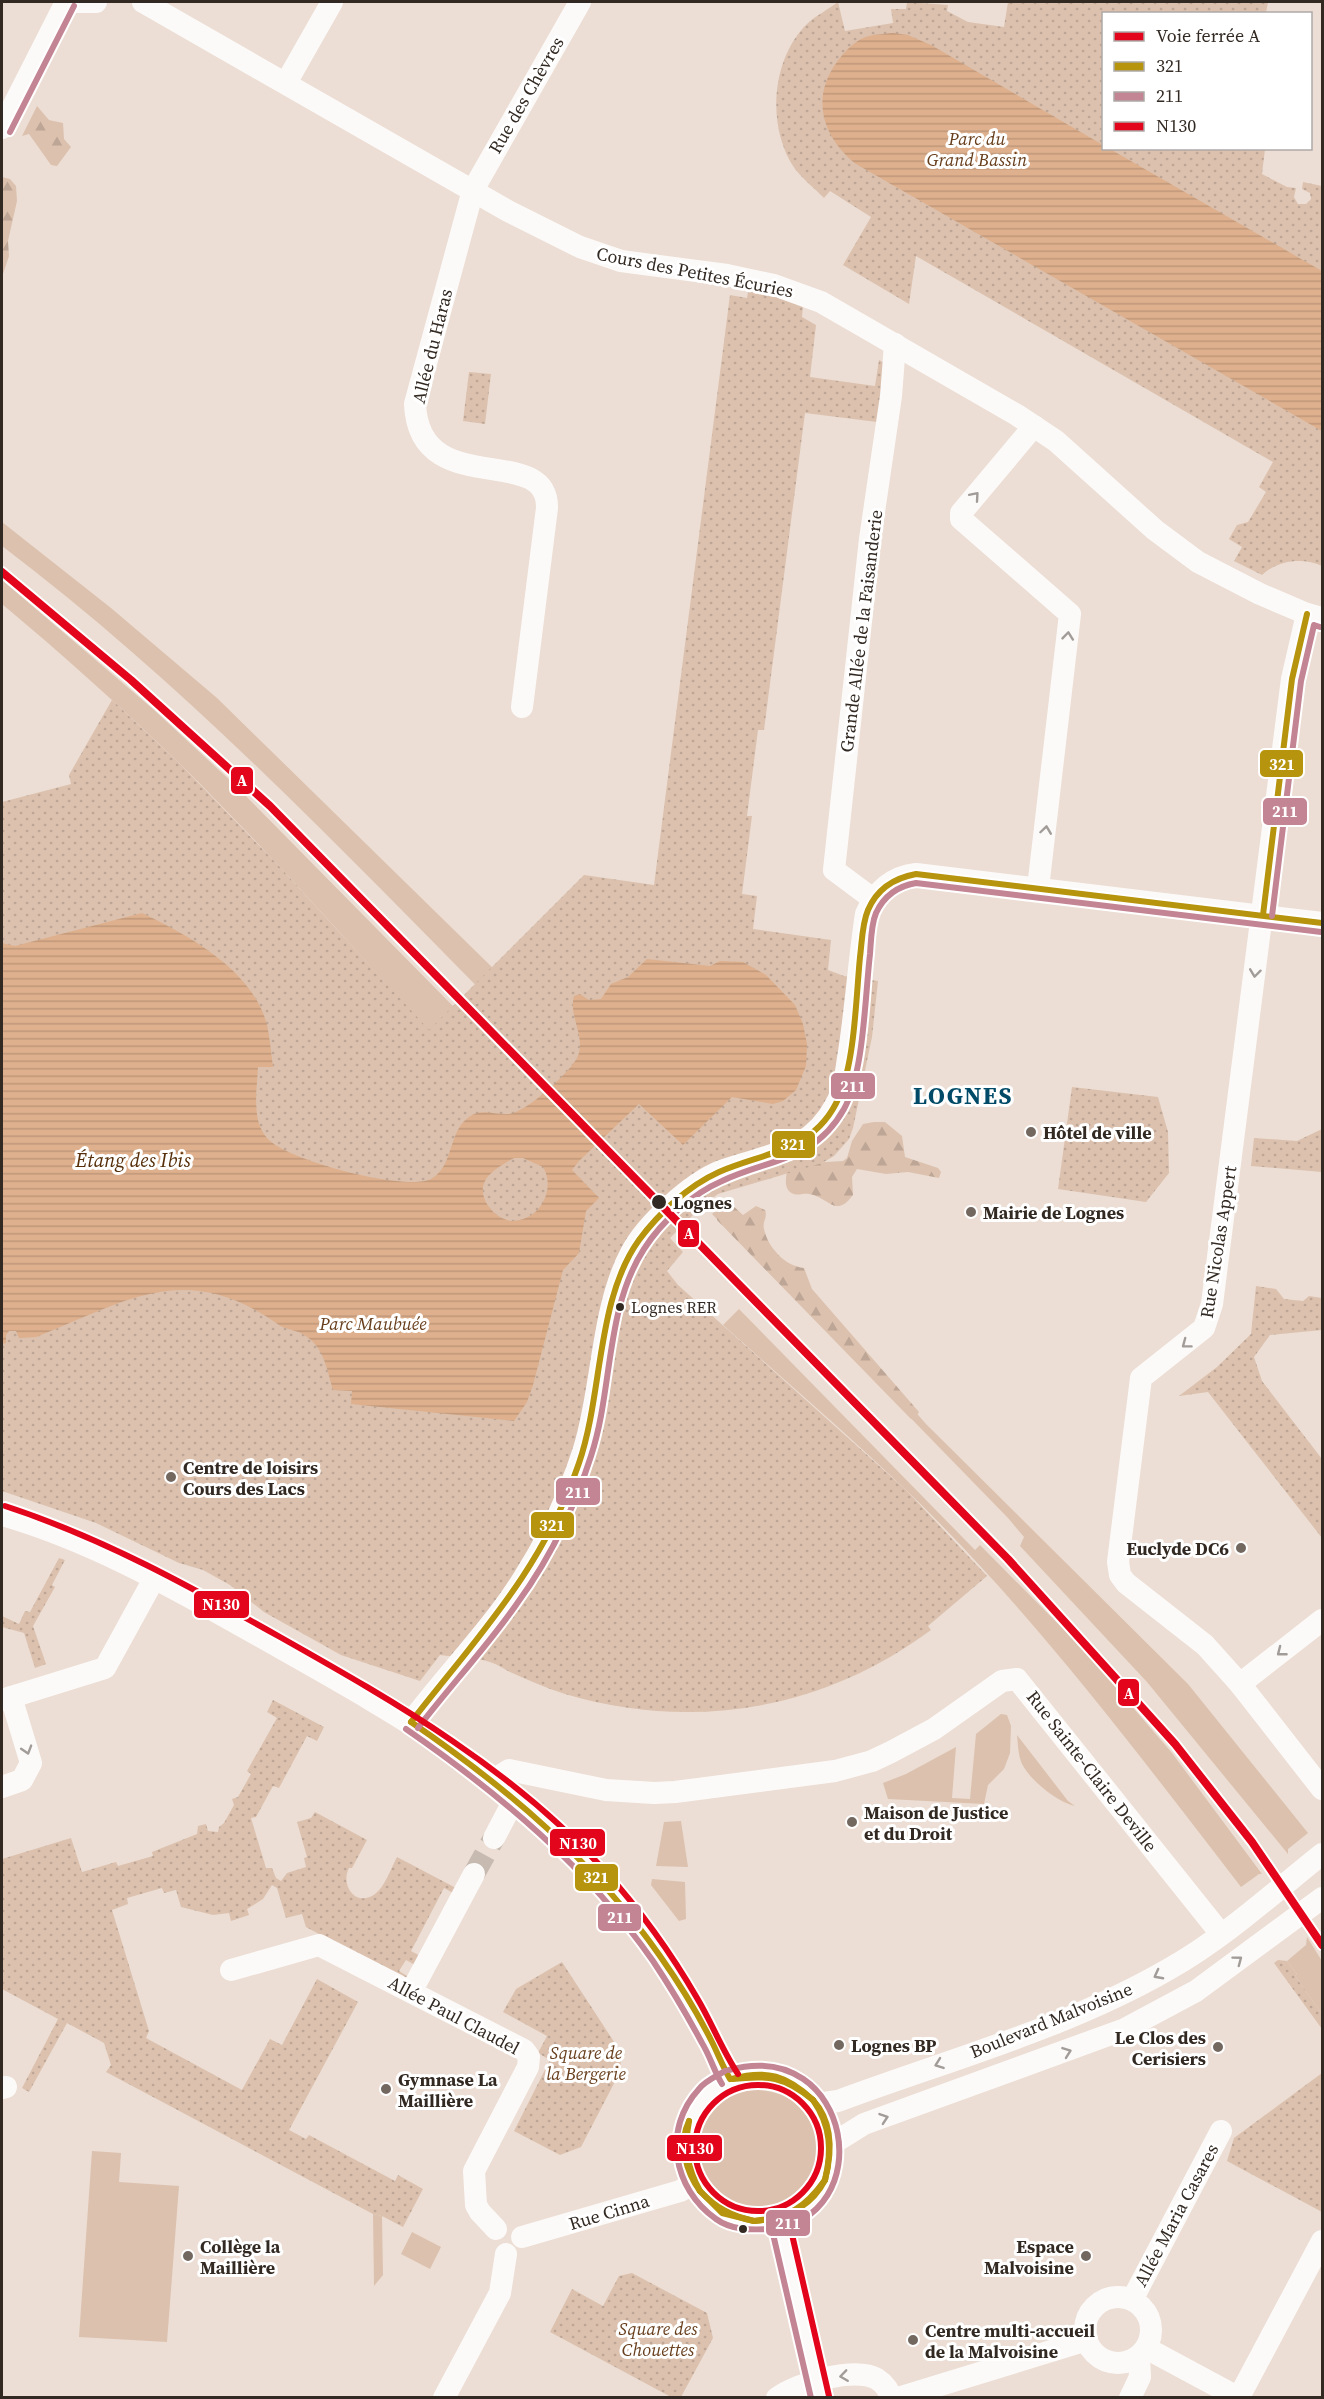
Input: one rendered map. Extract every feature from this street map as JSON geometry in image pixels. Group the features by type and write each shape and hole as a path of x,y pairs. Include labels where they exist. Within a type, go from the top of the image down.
{"street":[{"path":"2,128 66,2"},
{"path":"75,2 96,2"},
{"name":"Cours des Petites Écuries","path":"143,2 544,230 598,254 621,261 750,279 786,288 821,302 1034,426 1080,461 1155,530 1198,562 1232,581 1315,616"},
{"path":"286,83 332,2"},
{"name":"Rue des Chèvres","path":"474,190 580,2"},
{"name":"Allée du Haras","path":"474,190 416,397 416,414 426,440 449,460 525,475 545,494 547,508 522,707"},
{"name":"Grande Allée de la Faisanderie","path":"873,899 834,870 870,539 891,396 895,344"},
{"path":"1034,426 961,513 961,519 1070,614 1038,888"},
{"name":"Rue Nicolas Appert","path":"1240,1684 1205,1645 1120,1575 1118,1562 1141,1378 1194,1338 1204,1328 1209,1317 1292,679 1315,616"},
{"path":"411,1722 514,1593 532,1564 564,1500 584,1449 618,1285 635,1244 652,1224 690,1189 720,1172 780,1155 805,1141 826,1120 837,1103 847,1064 866,914 873,899 892,881 916,874 1323,923"},
{"path":"2,1515 72,1539 155,1577 411,1722 494,1780 566,1844 632,1920 689,2002 730,2079"},
{"path":"2,1787 22,1780 31,1763 6,1699 105,1668 155,1577"},
{"path":"1323,1620 1240,1684 1323,1789"},
{"name":"Rue Sainte-Claire Deville","path":"494,1780 509,1770 606,1790 675,1792 773,1777 791,1778 835,1771 872,1761 891,1752 934,1729 1002,1681 1017,1679 1221,1934"},
{"path":"494,1838 515,1798"},
{"name":"Boulevard Malvoisine","path":"817,2104 838,2101 1106,2002 1170,1969 1221,1934 1323,1854"},
{"path":"411,1992 474,1874"},
{"name":"Boulevard Malvoisine","path":"832,2144 864,2124 1125,2029 1196,1990 1322,1898"},
{"name":"Allée Paul Claudel","path":"231,1970 319,1945 524,2050 529,2057 528,2067 474,2171 476,2205 496,2229"},
{"path":"746,2074 778,2077 800,2087 817,2104 825,2116 832,2144 830,2164 824,2182 805,2204 779,2219 759,2222 740,2220 713,2206 693,2184 686,2164 684,2143 688,2123 698,2104 712,2090 730,2079 746,2074"},
{"name":"Allée Maria Casares","path":"1132,2300 1221,2131"},
{"name":"Rue Cinna","path":"522,2237 680,2191 693,2184"},
{"path":"779,2219 818,2390"},
{"path":"505,2224 514,2226 522,2237 519,2250 506,2254 494,2247 492,2238 496,2229 505,2224"},
{"path":"1142,2352 1239,2397 1323,2241"},
{"path":"444,2397 500,2293 506,2254"},
{"path":"1130,2397 1140,2376 1142,2352 1152,2326 1148,2315 1132,2300 1112,2297 1094,2307 1085,2326 1087,2340 1097,2355 1106,2361 1128,2362 1142,2352"},
{"path":"898,2397 1087,2340"},
{"path":"777,2397 818,2390 865,2375 876,2378 886,2386 892,2397"}],"green space":[{"name":"Parc du Grand Bassin","path":"838,2 845,31 893,23 891,9 906,9 907,2 948,5 947,11 968,22 1004,27 1008,2 1268,2 1266,12 1102,12 1102,150 1265,150 1262,174 1287,187 1296,188 1294,197 1298,204 1306,204 1311,199 1310,193 1302,189 1303,182 1322,186 1322,566 1299,561 1283,563 1262,575 1234,561 1242,547 1229,539 1237,525 1248,522 1266,492 1259,487 1273,462 916,256 909,304 843,265 871,217 830,191 824,198 798,173 786,152 777,114 777,93 786,55 796,38 815,17"},
{"path":"37,106 49,120 63,123 64,139 71,147 57,166 51,165 29,134 22,136"},
{"path":"2,177 10,179 16,186 17,201 8,241 9,256 2,277"},
{"name":"Parc Maubuée","path":"750,279 804,294 802,317 816,325 810,377 875,386 879,360 900,371 893,424 805,413 764,730 758,730 747,816 752,816 742,894 757,896 753,929 831,940 828,970 844,976 878,981 872,1037 849,1139 834,1156 822,1163 718,1194 704,1204 670,1238 683,1252 667,1271 678,1285 906,1490 987,1576 928,1626 931,1630 890,1657 846,1679 801,1695 756,1706 709,1712 661,1711 613,1705 558,1692 490,1662 440,1655 420,1681 341,1655 264,1612 230,1585 203,1570 179,1563 96,1523 2,1491 2,802 71,784 69,775 112,700 179,763 277,864 429,1030 584,875 654,885 730,295 747,298"},
{"path":"469,372 491,374 485,424 463,421"},
{"path":"2,522 111,608 217,698 548,1022 538,1048 344,852 212,724 144,662 2,546"},
{"path":"2,580 153,709 234,784 516,1070 460,1065 286,873 214,798 113,701 2,604"},
{"path":"1072,1087 1158,1097 1168,1132 1169,1173 1146,1202 1058,1189"},
{"path":"885,1122 902,1136 905,1157 938,1168 941,1172 939,1178 908,1172 886,1174 857,1169 852,1177 853,1195 847,1202 836,1206 816,1196 795,1194 788,1190 787,1170 810,1163 843,1161 847,1158 852,1141 863,1124"},
{"path":"1322,1129 1322,1172 1251,1166 1254,1138 1297,1141"},
{"path":"731,1204 743,1215 756,1206 765,1210 764,1229 773,1249 790,1264 804,1268 812,1289 919,1412 915,1418 911,1419 717,1220 720,1210"},
{"path":"728,1207 747,1219 926,1424 1188,1684 1308,1833 1288,1849 1288,1854 1147,1682 1020,1546 1024,1537 1008,1518 712,1214 718,1208"},
{"path":"1256,1286 1276,1289 1284,1299 1303,1301 1309,1296 1322,1298 1322,1330 1270,1335 1254,1357 1262,1381 1322,1459 1322,1538 1208,1392 1179,1396 1217,1367 1251,1334"},
{"path":"739,1309 975,1550 980,1545 1079,1645 1172,1753 1262,1874 1241,1887 1162,1784 1039,1632 951,1535 838,1427 723,1325"},
{"path":"59,1558 65,1560 52,1585 55,1587 33,1626 46,1664 35,1668 24,1633 2,1627 2,1616 19,1624 25,1611 30,1612"},
{"path":"273,1700 324,1727 317,1741 307,1736 279,1788 273,1786 256,1817 251,1818 266,1868 272,1868 276,1878 281,1881 287,1873 306,1867 304,1858 307,1857 297,1822 311,1818 315,1812 367,1840 347,1875 348,1887 356,1896 368,1898 379,1891 397,1857 456,1888 453,1893 444,1888 411,1951 420,1956 415,1965 406,1960 399,1971 409,1977 401,1978 306,1927 302,1914 286,1918 277,1888 272,1885 263,1899 247,1909 249,1915 231,1921 229,1913 213,1915 181,1907 176,1890 164,1893 162,1888 127,1898 128,1904 112,1910 149,2031 146,2038 242,2090 270,2039 282,2045 317,1979 358,2002 289,2130 306,2139 309,2135 395,2181 398,2175 423,2189 403,2227 373,2214 106,2072 111,2065 104,2043 67,2023 29,2092 22,2088 58,2019 2,1989 2,1859 71,1838 82,1872 116,1862 118,1866 153,1856 152,1852 197,1834 198,1826 206,1824 208,1831 218,1832 234,1805 232,1799 238,1797 251,1774 247,1771 277,1718 267,1712"},
{"path":"1001,1714 1007,1715 1011,1726 1010,1753 1004,1769 988,1785 984,1804 888,1799 883,1783 906,1774 956,1747 952,1798 970,1799 976,1734"},
{"path":"1017,1735 1068,1801 1075,1806 1052,1795 1031,1777 1021,1761"},
{"path":"681,1821 688,1867 656,1866 664,1822"},
{"path":"652,1879 685,1882 686,1919 679,1921 651,1885"},
{"path":"1307,1937 1322,1961 1322,2014 1287,1961 1306,1945"},
{"path":"1278,1960 1287,1961 1297,1974 1295,1976 1322,2014 1322,2029 1274,1963"},
{"name":"Square de la Bergerie","path":"562,1962 620,2051 621,2070 581,2147 560,2155 514,2131 550,2060 538,2053 547,2036 503,2012 516,1989"},
{"path":"1322,2073 1322,2212 1227,2161 1234,2138"},
{"path":"758,2090 780,2095 800,2107 812,2127 817,2149 812,2171 800,2191 780,2203 758,2208 736,2203 716,2191 704,2171 699,2149 704,2127 716,2107 736,2095"},
{"path":"92,2151 121,2153 119,2182 179,2186 167,2342 79,2337"},
{"path":"373,2214 382,2216 383,2275 374,2286"},
{"path":"412,2232 441,2247 430,2269 401,2254"},
{"name":"Square des Chouettes","path":"632,2273 707,2313 713,2338 681,2397 671,2397 550,2332 572,2289 603,2306 619,2276"}],"water":[{"path":"893,33 908,35 931,45 1102,144 1102,150 1112,150 1322,271 1322,431 856,164 835,142 828,130 822,103 829,76 840,58 855,43 869,36"},
{"name":"Étang des Ibis","path":"142,913 198,944 233,971 248,987 267,1025 273,1067 258,1067 256,1104 259,1122 267,1138 278,1147 297,1156 373,1178 418,1182 431,1179 444,1165 458,1129 464,1121 476,1113 516,1112 535,1100 556,1082 577,1058 580,1043 573,1011 574,996 580,994 589,1000 601,999 611,984 628,977 647,959 710,966 720,961 743,962 766,975 795,1005 803,1024 807,1044 806,1066 796,1090 783,1101 773,1104 732,1097 683,1145 639,1104 579,1161 572,1170 599,1198 586,1211 579,1253 563,1270 533,1385 527,1402 514,1421 351,1404 352,1391 333,1390 324,1359 311,1340 301,1333 282,1327 246,1305 215,1294 186,1290 158,1292 100,1310 36,1337 19,1338 16,1331 9,1331 6,1335 6,1343 2,1344 2,943 15,946","holes":["514,1158 523,1158 543,1167 547,1175 547,1193 538,1209 531,1215 523,1219 507,1220 494,1213 489,1207 485,1201 483,1188 490,1174"]}],"tunnel":[{"path":"474,1874 494,1838"}],"rail line":[{"name":"A","path":"2,572 131,680 270,806 1008,1559 1175,1744 1252,1842 1322,1945"}],"transit line":[{"name":"211","path":"10,132 74,6"},
{"name":"321","path":"1263,915 1292,679 1307,614"},
{"name":"211","path":"1272,916 1301,681 1314,625 1320,627"},
{"name":"321","path":"411,1722 507,1600 528,1569 564,1501 587,1436 607,1318 615,1290 625,1264 639,1240 665,1210 696,1185 719,1172 788,1147 817,1129 829,1115 839,1097 848,1066 864,921 881,890 900,878 916,874 1322,923"},
{"name":"211","path":"418,1728 493,1636 528,1588 550,1552 568,1515 584,1476 598,1430 622,1297 631,1272 644,1249 669,1219 700,1193 740,1173 805,1149 832,1126 844,1109 851,1094 860,1055 873,923 879,907 887,897 898,889 916,883 1321,932"},
{"name":"N130","path":"5,1506 112,1548 213,1600 410,1713 493,1770 570,1835 630,1901 666,1948 687,1981 738,2074"},
{"name":"321","path":"411,1722 481,1772 514,1799 546,1827 606,1888 634,1921 688,1998 730,2079"},
{"name":"211","path":"406,1729 508,1806 571,1863 600,1894 660,1971 722,2084"},
{"name":"211","path":"725,2071 702,2086 687,2105 680,2122 677,2140 678,2158 682,2175 690,2192 716,2219 735,2227 769,2229 805,2218 827,2195 838,2165 837,2133 826,2103 803,2079 771,2067 729,2070"},
{"name":"321","path":"732,2079 756,2075 776,2077 794,2085 813,2100"},
{"name":"321","path":"732,2079 756,2077 775,2079 793,2086 813,2100"},
{"name":"N130","path":"758,2085 782,2089 803,2103 817,2124 821,2148 817,2172 803,2193 782,2207 758,2211 734,2207 713,2193 699,2172 695,2148 699,2124 713,2103 734,2089 758,2085"},
{"name":"321","path":"813,2100 825,2118 830,2138 825,2180"},
{"name":"321","path":"813,2100 827,2129 829,2159 825,2180"},
{"name":"321","path":"689,2121 688,2157 692,2174 700,2191"},
{"name":"321","path":"689,2121 684,2139 685,2157 687,2166 700,2191"},
{"name":"321","path":"754,2221 776,2218 795,2211 812,2198 825,2180"},
{"name":"321","path":"754,2221 777,2217 795,2210 803,2205 825,2180"},
{"name":"321","path":"700,2191 724,2210 754,2221"},
{"name":"321","path":"700,2191 722,2213 754,2221"},
{"name":"N130","path":"788,2217 829,2396"},
{"name":"211","path":"770,2221 811,2398"}],"place":[{"name":"Hôtel de ville","path":"1031,1132"},
{"name":"Lognes","path":"659,1202"},
{"name":"Mairie de Lognes","path":"971,1212"},
{"name":"Lognes RER","path":"620,1307"},
{"name":"Centre de loisirs Cours des Lacs","path":"171,1477"},
{"name":"Euclyde DC6","path":"1241,1548"},
{"name":"Maison de Justice et du Droit","path":"852,1822"},
{"name":"Lognes BP","path":"839,2045"},
{"name":"Le Clos des Cerisiers","path":"1218,2047"},
{"name":"Gymnase La Maillière","path":"386,2089"},
{"name":"Collège la Maillière","path":"188,2256"},
{"name":"Espace Malvoisine","path":"1086,2256"},
{"name":"Centre multi-accueil de la Malvoisine","path":"913,2340"}],"district":[{"name":"LOGNES","path":"963,1095"}]}
